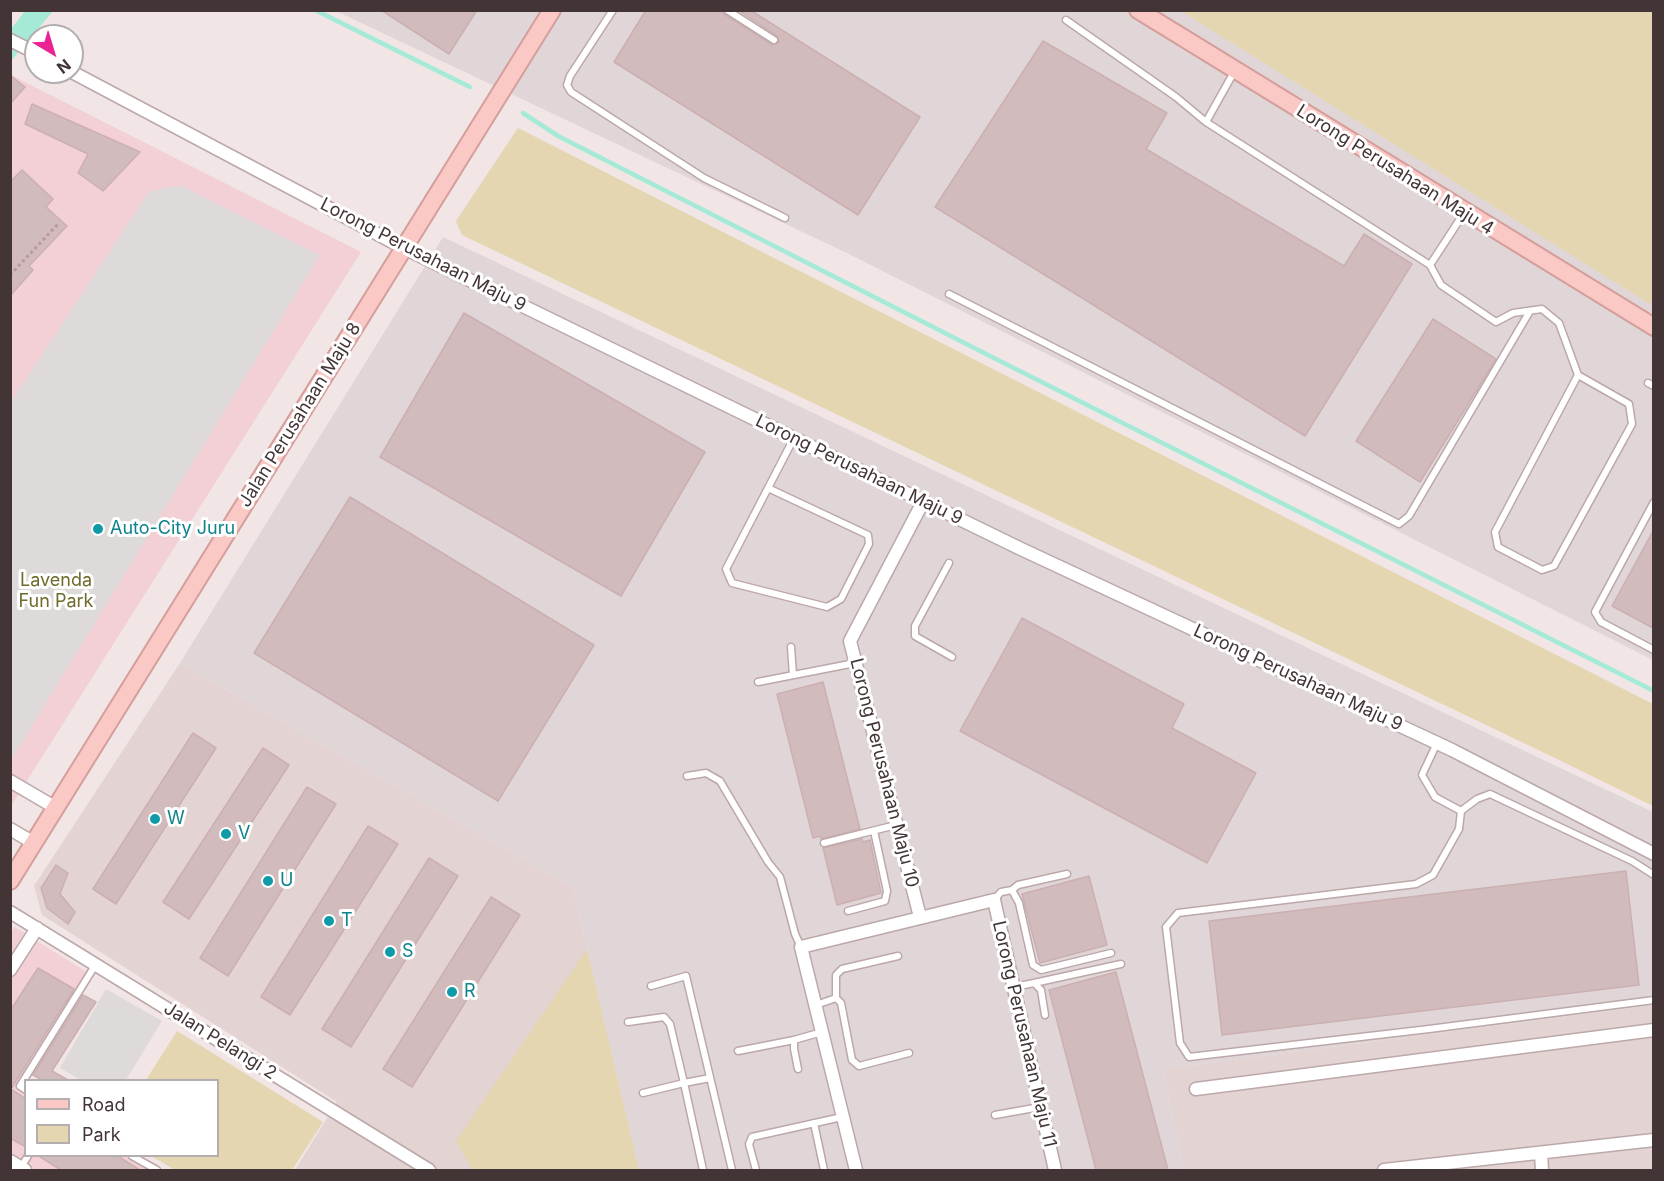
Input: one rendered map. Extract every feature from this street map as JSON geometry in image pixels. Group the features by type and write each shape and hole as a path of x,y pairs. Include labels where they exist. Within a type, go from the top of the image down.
{"street":[{"name":"Jalan Perusahaan Maju 8","path":"10,881 552,10"},
{"name":"Lorong Perusahaan Maju 4","path":"1138,10 1464,212 1651,320"},
{"path":"10,40 24,47"},
{"name":"Lorong Perusahaan Maju 9","path":"84,78 404,248 923,502 1437,742 1653,854"},
{"name":"Lorong Perusahaan Maju 10","path":"920,917 850,641 923,502"},
{"path":"11,781 56,808"},
{"path":"10,829 34,843"},
{"name":"Lorong Perusahaan Maju 11","path":"801,947 994,900 1055,1170"},
{"name":"Jalan Pelangi 2","path":"10,912 429,1170"},
{"path":"10,970 37,928"},
{"path":"801,947 856,1170"},
{"path":"1196,1089 1653,1030"},
{"path":"1384,1170 1653,1140"},
{"path":"1541,1153 1542,1170"}],"lane":[{"path":"613,10 570,76 567,85 571,92 704,178 785,218"},
{"path":"731,12 774,40"},
{"path":"1066,20 1176,97 1206,122 1430,265 1441,285 1496,322 1513,313 1542,309 1559,323 1578,375 1629,404 1632,424 1554,566 1542,570 1498,547 1495,532 1578,375"},
{"path":"1206,122 1234,71"},
{"path":"1430,265 1464,212"},
{"path":"949,294 1399,524 1409,516 1530,310"},
{"path":"768,488 868,535 870,544 841,599 827,607 732,583 726,569 768,488 794,438"},
{"path":"1653,502 1595,612 1601,622 1653,650"},
{"path":"949,563 915,626 915,636 952,657"},
{"path":"791,648 794,675"},
{"path":"758,682 856,663"},
{"path":"1437,742 1422,775 1435,797 1461,812"},
{"path":"687,776 706,773 720,781 768,862 780,877 795,934 801,947"},
{"path":"1653,875 1632,861 1490,794 1477,799 1461,812 1459,829 1433,875 1416,884 1178,912 1166,927 1180,1042 1189,1057 1653,1000"},
{"path":"824,843 897,825"},
{"path":"848,910 885,901 887,891 874,831"},
{"path":"994,900 1001,892 1012,890 1018,885 1067,874"},
{"path":"1012,890 1019,903 1033,965 1041,970 1111,953"},
{"path":"898,956 842,969 836,975 836,998 840,1003 852,1060 859,1066 909,1053"},
{"path":"24,1079 96,964"},
{"path":"1014,988 1121,964"},
{"path":"651,986 686,976 732,1170"},
{"path":"1034,983 1041,990 1045,1015"},
{"path":"815,1005 836,998"},
{"path":"628,1022 664,1017 670,1024 703,1170"},
{"path":"738,1051 822,1032"},
{"path":"794,1040 798,1069"},
{"path":"643,1093 710,1078"},
{"path":"995,1115 1041,1106"},
{"path":"756,1170 749,1144 752,1137 843,1117"},
{"path":"814,1123 824,1170"},
{"path":"135,1157 157,1170"}],"path":[{"path":"10,275 59,223"}],"shaded area":[{"path":"25,11 53,11 42,24 24,24 24,46 11,61 11,29"},
{"path":"336,11 1653,11 1653,660 849,254"},
{"name":"Auto-City Juru","path":"10,75 361,252 11,806"},
{"name":"Auto-City Juru","path":"182,186 320,255 11,760 11,402 148,193 162,188"},
{"path":"443,237 1653,812 1653,1005 1163,1069 1184,1170 639,1170 573,887 180,663"},
{"path":"180,663 573,887 639,1170 295,1170 337,1102 42,915 34,886"},
{"path":"15,927 93,976 28,1079 24,1079 24,1157 141,1157 163,1170 11,1170 10,933"},
{"path":"106,989 162,1021 127,1079 79,1079 60,1068"},
{"path":"1653,1005 1653,1170 1184,1170 1163,1069"}],"green space":[{"path":"1181,11 1653,11 1653,299 1650,304"},
{"path":"518,128 1653,704 1653,806 462,235 456,221"},
{"path":"587,949 639,1170 472,1170 456,1141"},
{"path":"177,1031 323,1122 292,1170 175,1170 153,1157 219,1157 219,1079 147,1079"}],"building":[{"path":"381,10 477,10 449,54"},
{"path":"646,10 722,10 724,14 771,44 777,44 779,41 777,36 738,10 750,10 920,117 858,215 614,62"},
{"path":"1043,41 1167,113 1146,149 1344,266 1364,234 1412,264 1305,436 935,207"},
{"path":"10,75 25,87 10,104"},
{"path":"32,104 140,152 103,191 78,173 88,154 25,124"},
{"path":"22,170 53,199 46,207 67,226 29,266 33,270 10,296 10,182"},
{"path":"464,313 705,452 621,596 380,457"},
{"path":"1433,319 1496,359 1420,482 1356,441"},
{"path":"350,497 594,645 498,801 254,653"},
{"path":"1653,531 1653,628 1612,606"},
{"path":"1022,618 1184,704 1172,728 1256,773 1207,863 960,731"},
{"path":"823,682 860,829 821,839 820,836 813,838 777,694"},
{"name":"W","path":"193,733 216,748 116,904 93,889"},
{"name":"V","path":"263,748 289,765 189,919 163,902"},
{"name":"U","path":"307,787 336,804 228,976 200,958"},
{"name":"T","path":"368,826 398,844 290,1015 261,997"},
{"path":"862,839 863,842 870,840 881,893 837,905 823,848"},
{"name":"S","path":"429,858 458,876 351,1047 322,1029"},
{"path":"56,865 68,873 60,894 75,912 68,924 47,908 41,888"},
{"path":"1626,871 1639,985 1222,1035 1209,921"},
{"path":"1089,876 1107,945 1040,963 1022,894"},
{"name":"R","path":"491,897 520,915 412,1087 383,1069"},
{"path":"38,968 74,989 11,1089 24,1098 24,1146 10,1138 10,1011"},
{"path":"1116,972 1168,1170 1096,1170 1049,990"},
{"path":"83,995 96,1002 52,1071 66,1079 40,1079 33,1075"},
{"path":"40,1157 119,1157 140,1170 61,1170"}],"waterway":[{"path":"315,10 470,87"},
{"path":"523,113 558,136 1654,691"}],"place":[{"name":"Auto-City Juru","path":"98,529"},
{"name":"W","path":"155,819"},
{"name":"V","path":"226,834"},
{"name":"U","path":"268,881"},
{"name":"T","path":"329,921"},
{"name":"S","path":"390,952"},
{"name":"R","path":"452,992"}],"park label":[{"name":"Lavenda Fun Park","path":"56,591"}]}
